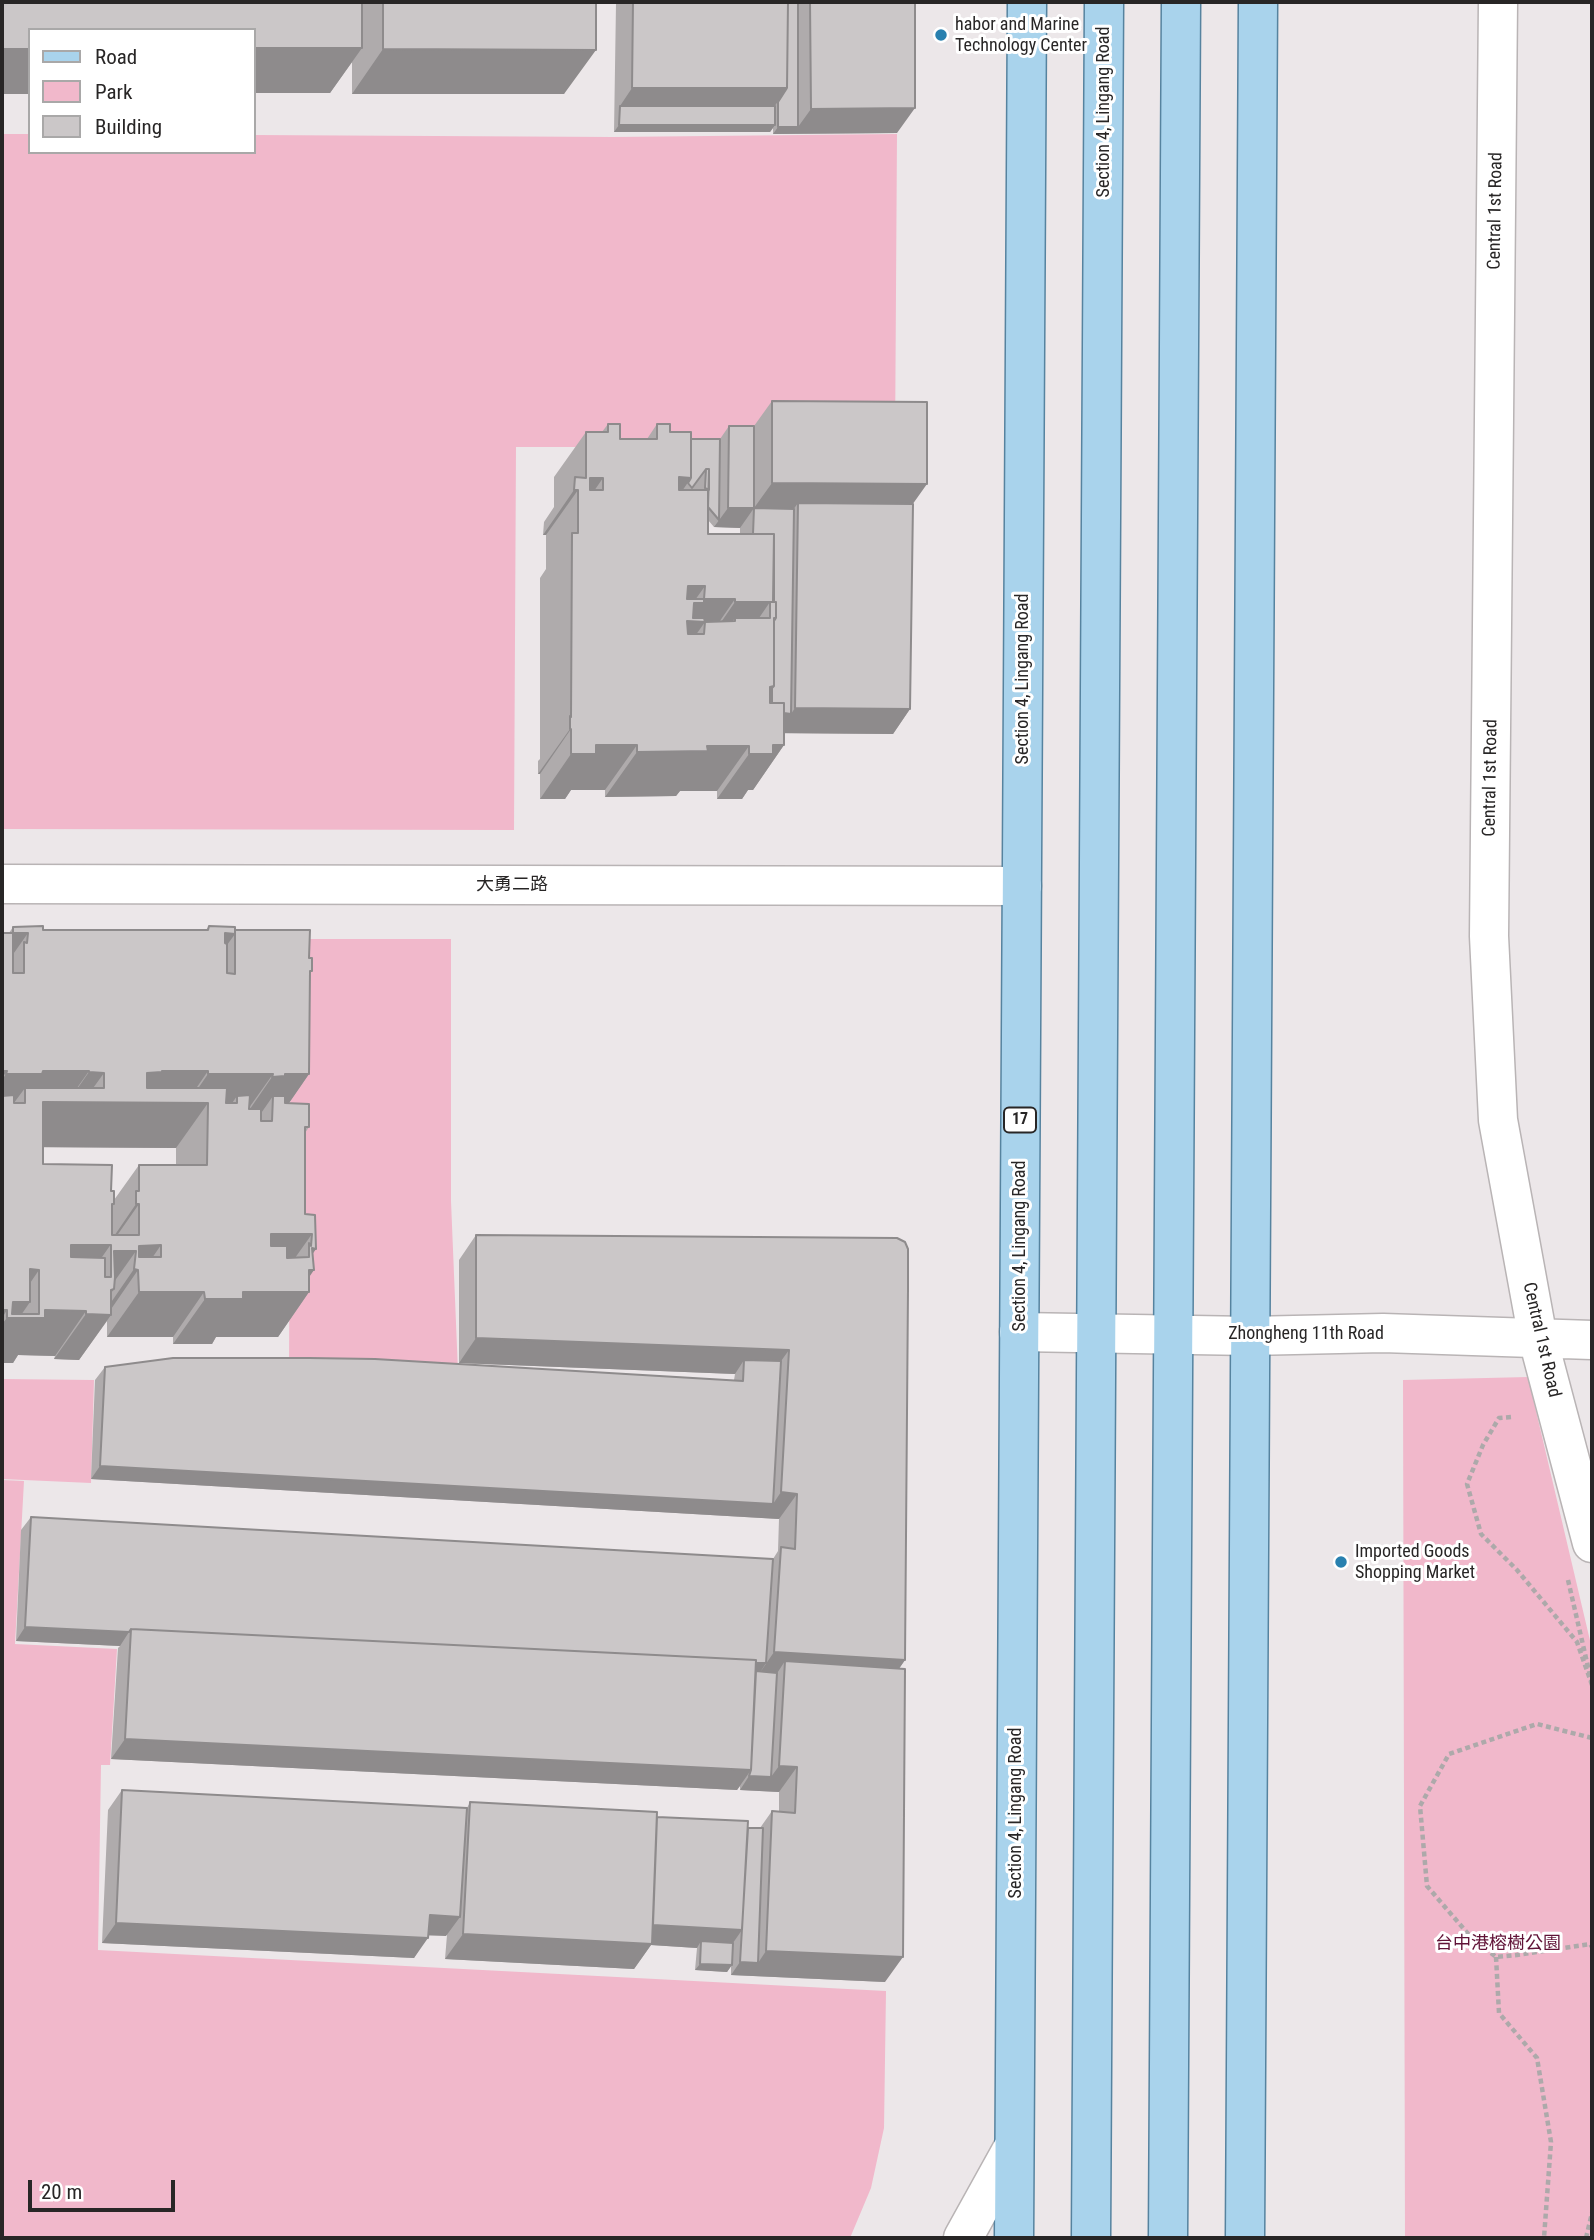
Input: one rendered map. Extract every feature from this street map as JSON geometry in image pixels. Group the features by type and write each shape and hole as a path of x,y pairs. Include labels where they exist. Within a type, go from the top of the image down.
{"main road":[{"name":"Section 4, Lingang Road","path":"1014,2238 1027,2"},
{"name":"Section 4, Lingang Road","path":"1091,2238 1104,2"},
{"path":"1168,2238 1181,2"},
{"path":"1245,2238 1258,2"}],"street":[{"name":"Central 1st Road","path":"1498,2 1489,936 1498,1120 1538,1339 1592,1543"},
{"name":"大勇二路","path":"2,884 1022,886"},
{"name":"Zhongheng 11th Road","path":"1019,1332 1251,1336 1383,1334 1592,1339"},
{"path":"963,2238 1014,2146"}],"path":[{"path":"1520,1417 1499,1418 1483,1445 1466,1484 1481,1534 1517,1570 1577,1642 1592,1684"},
{"path":"1568,1577 1592,1684"},
{"path":"1592,1738 1537,1724 1449,1754 1420,1806 1427,1886 1469,1935 1496,1956 1590,1944 1592,1947"},
{"path":"1496,1956 1499,2013 1537,2059 1550,2142 1544,2238"},
{"path":"1586,2238 1592,2213"}],"green space":[{"path":"2,134 28,134 28,154 256,154 256,135 614,137 897,134 895,447 516,447 514,830 2,829"},
{"path":"291,939 451,939 451,1201 458,1372 289,1369"},
{"name":"台中港榕樹公園","path":"1528,1377 1592,1649 1592,2238 1405,2238 1403,1380"},
{"path":"2,1379 94,1380 91,1483 2,1479"},
{"path":"2,1480 24,1481 15,1644 117,1649 110,1765 101,1765 98,1950 886,1991 884,2128 871,2188 850,2238 2,2238"}],"building":[{"path":"2,2 362,2 362,48 256,48 256,28 28,28 28,49 2,49"},
{"path":"383,2 596,2 596,50 383,49"},
{"path":"633,2 788,2 787,88 632,88"},
{"path":"788,2 798,2 798,127 778,127 778,102 787,88"},
{"path":"810,2 915,2 915,108 811,109"},
{"path":"620,106 775,106 775,125 619,125"},
{"path":"772,401 927,402 927,484 772,483"},
{"path":"608,424 620,424 620,439 657,439 657,424 670,424 670,432 691,432 691,478 679,477 679,490 708,490 708,534 774,534 773,602 776,602 776,618 774,686 770,687 770,703 784,703 784,745 773,745 773,754 749,754 749,746 707,746 708,751 637,752 637,745 596,745 596,754 571,754 572,533 578,533 578,490 574,490 575,477 586,478 586,432 608,432","holes":["590,478 603,478 603,490 590,490","688,586 705,586 704,599 687,599","704,599 770,602 770,618 735,618 735,621 705,622 704,618 693,618 694,603 704,603","687,621 705,622 704,634 688,634"]},
{"path":"729,426 754,426 754,508 728,508"},
{"path":"691,439 720,439 719,520 708,507 709,469 706,469 692,488 688,483 691,478"},
{"path":"706,469 709,469 709,490 705,488"},
{"path":"798,503 913,504 910,709 795,708"},
{"path":"754,508 794,509 791,714 784,713 784,703 772,703 776,618 774,534 753,534"},
{"path":"43,926 43,930 208,930 209,926 235,927 235,930 310,930 309,958 312,958 312,971 309,1074 272,1077 273,1074 208,1074 208,1071 147,1073 147,1088 227,1088 226,1103 237,1103 237,1096 250,1095 249,1109 261,1109 261,1121 272,1121 273,1096 285,1096 285,1103 309,1104 309,1127 305,1127 305,1214 315,1215 316,1249 312,1248 314,1270 309,1270 309,1292 243,1292 243,1299 205,1299 204,1292 139,1292 138,1270 134,1269 136,1251 114,1251 115,1277 114,1289 111,1290 111,1315 86,1314 86,1311 45,1310 45,1318 7,1318 7,1310 2,1310 2,1096 14,1095 14,1103 25,1103 25,1088 104,1088 104,1073 43,1071 42,1074 6,1074 7,1071 2,1071 2,933 13,933 13,927","holes":["13,933 28,933 27,943 24,942 24,973 13,973","225,933 235,934 235,974 227,973","43,1102 208,1103 207,1165 139,1165 139,1191 136,1191 136,1204 139,1204 139,1235 112,1235 112,1165 43,1164","271,1234 312,1234 309,1257 287,1258 287,1246 271,1246","71,1245 111,1245 111,1277 105,1277 105,1258 71,1257","161,1245 161,1257 139,1257 139,1246","30,1269 39,1270 39,1314 12,1314 13,1302 30,1302"]},
{"path":"476,1235 897,1238 905,1242 908,1249 908,1289 905,1660 774,1652 781,1547 795,1549 797,1494 781,1492 789,1350 476,1338"},
{"path":"173,1358 375,1359 743,1381 744,1360 781,1361 773,1504 100,1466 105,1367"},
{"path":"31,1517 773,1559 766,1663 756,1663 756,1660 131,1629 129,1632 25,1627"},
{"path":"131,1629 756,1660 751,1770 125,1739"},
{"path":"785,1661 905,1669 903,1957 766,1951 772,1811 795,1813 797,1767 779,1766"},
{"path":"756,1671 777,1673 771,1777 749,1776"},
{"path":"122,1790 467,1808 460,1917 430,1915 428,1938 116,1923"},
{"path":"470,1802 657,1812 652,1944 463,1934"},
{"path":"657,1817 748,1821 742,1930 653,1925"},
{"path":"748,1828 763,1828 758,1963 740,1962"},
{"path":"701,1941 733,1943 732,1965 700,1964"}],"place":[{"name":"habor and Marine Technology Center","path":"941,35"},
{"name":"Imported Goods Shopping Market","path":"1341,1562"}]}
